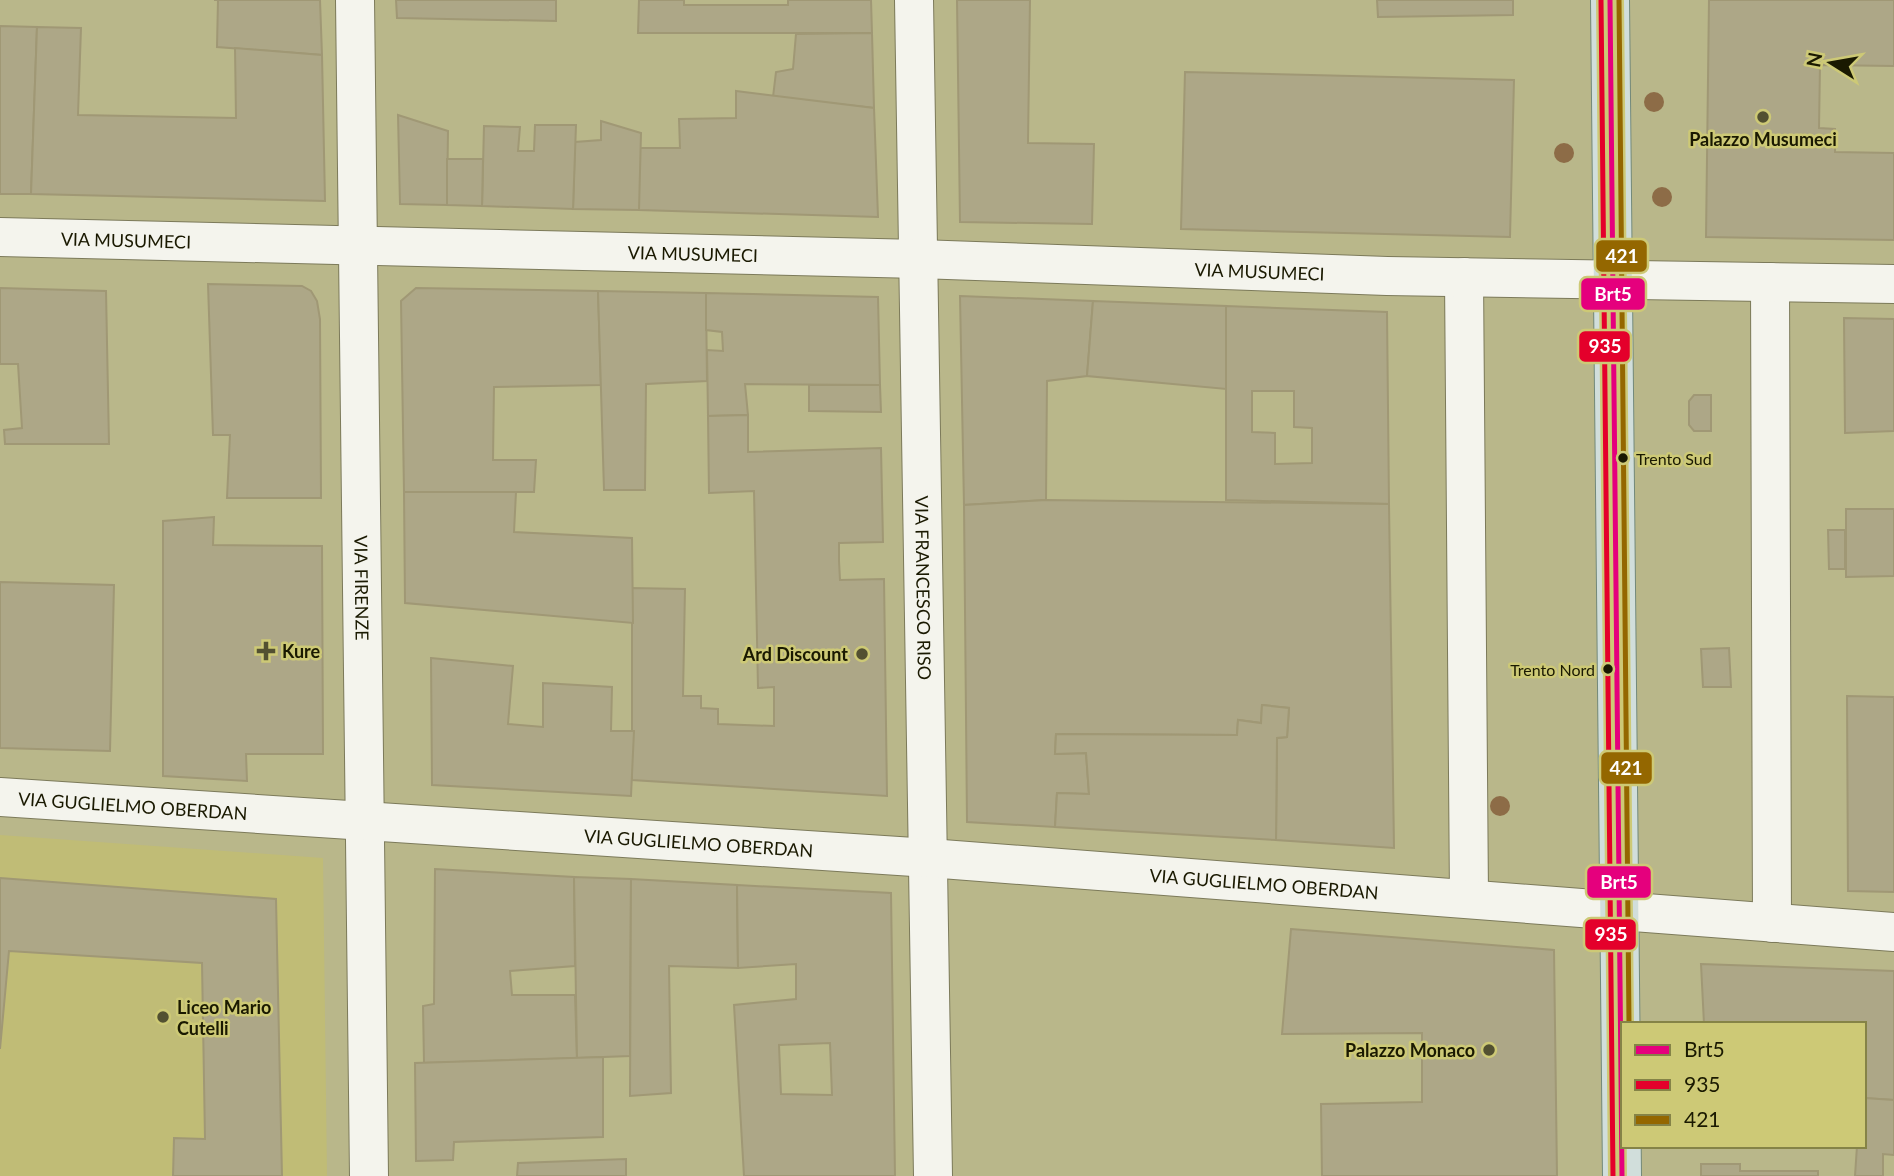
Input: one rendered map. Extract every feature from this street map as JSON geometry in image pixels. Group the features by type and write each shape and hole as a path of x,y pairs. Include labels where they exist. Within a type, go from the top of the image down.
{"main road":[{"path":"1610,0 1621,1103"},
{"path":"1622,1148 1622,1176"}],"street":[{"name":"VIA FIRENZE","path":"355,0 369,1176"},
{"name":"VIA FRANCESCO RISO","path":"914,0 933,1176"},
{"name":"VIA MUSUMECI","path":"0,237 919,259 1387,276 1894,284"},
{"path":"1464,277 1469,898"},
{"path":"1770,282 1772,923"},
{"name":"VIA GUGLIELMO OBERDAN","path":"0,797 929,858 1894,932"}],"shaded area":[{"name":"Liceo Mario Cutelli","path":"0,835 323,858 327,1176 0,1176"}],"building":[{"path":"218,0 320,0 322,55 217,47"},
{"path":"396,0 556,0 556,21 397,18"},
{"path":"639,0 684,0 684,5 788,5 788,0 871,0 872,33 638,33"},
{"path":"957,0 1030,0 1028,143 1094,144 1092,224 960,222"},
{"path":"1377,0 1513,0 1513,15 1378,17"},
{"name":"Palazzo Musumeci","path":"1709,0 1894,0 1894,66 1820,65 1819,128 1835,129 1835,152 1894,153 1894,240 1706,237"},
{"path":"0,26 37,27 31,194 0,194"},
{"path":"37,27 81,28 78,115 236,118 235,48 322,55 325,201 31,194"},
{"path":"872,33 874,108 773,97 776,72 793,69 796,34"},
{"path":"1185,72 1514,80 1510,237 1181,229"},
{"path":"736,91 874,108 878,217 639,210 639,148 680,148 679,119 736,118"},
{"path":"398,115 448,131 447,205 400,204"},
{"path":"601,121 641,133 639,210 573,209 575,142 601,140"},
{"path":"535,125 576,125 573,209 482,206 484,126 520,127 518,151 534,151"},
{"path":"447,159 483,159 482,206 447,205"},
{"path":"208,284 302,286 311,291 317,301 320,319 321,498 227,498 230,435 213,435"},
{"path":"0,288 106,291 109,444 5,444 4,430 22,428 18,364 0,364"},
{"path":"416,288 598,291 601,385 494,387 493,460 536,460 534,492 404,492 401,301"},
{"path":"598,291 706,293 707,381 646,384 645,490 604,490"},
{"path":"706,293 878,297 880,385 745,384 748,415 708,416 707,350 723,351 722,332 706,330"},
{"path":"960,296 1093,301 1087,376 1047,381 1046,500 964,505"},
{"path":"1093,301 1226,306 1226,389 1087,376"},
{"path":"1226,306 1387,312 1389,504 1226,500","holes":["1252,391 1294,391 1294,427 1312,428 1312,463 1275,464 1275,433 1252,432"]},
{"path":"1844,318 1894,319 1894,431 1845,433"},
{"path":"809,385 880,385 881,412 809,411"},
{"path":"1694,395 1711,395 1711,431 1694,431 1689,425 1689,401"},
{"path":"748,415 748,452 881,448 883,542 839,543 839,561 840,580 884,579 887,796 632,780 632,588 685,589 683,696 701,696 701,708 718,709 718,724 774,726 774,687 758,688 754,491 709,493 708,416"},
{"path":"404,492 516,492 514,532 632,538 633,623 405,603"},
{"path":"1046,500 1389,504 1394,848 1276,840 1277,738 1287,737 1289,708 1262,705 1261,723 1238,720 1237,735 1056,734 1055,754 1086,753 1089,794 1057,793 1055,827 967,822 964,505"},
{"path":"1846,509 1894,509 1894,576 1846,577"},
{"path":"214,517 213,545 322,546 323,754 246,754 247,781 163,776 163,521"},
{"path":"1828,530 1845,530 1845,569 1829,569"},
{"path":"0,582 114,585 110,751 0,748"},
{"path":"1729,648 1731,687 1703,687 1701,649"},
{"path":"431,658 513,666 508,724 543,727 543,683 612,687 611,731 634,731 631,796 432,785"},
{"path":"1847,696 1894,697 1894,892 1848,891"},
{"path":"1262,705 1289,708 1287,737 1277,738 1276,840 1055,827 1057,793 1089,794 1086,753 1055,754 1056,734 1237,735 1238,720 1261,723"},
{"path":"435,869 574,877 575,966 510,971 512,995 575,995 577,1058 424,1063 423,1006 434,1004"},
{"path":"574,877 631,879 630,1056 577,1058"},
{"path":"0,878 276,899 282,1176 173,1176 174,1138 205,1139 202,963 9,951 0,1049"},
{"path":"631,879 737,885 738,968 669,966 671,1093 630,1096"},
{"path":"737,885 891,893 895,1176 744,1176 734,1005 796,999 796,964 738,968","holes":["830,1043 832,1095 781,1094 779,1045"]},
{"name":"Palazzo Monaco","path":"1291,929 1554,950 1557,1176 1322,1176 1321,1104 1422,1102 1422,1033 1282,1034"},
{"path":"1701,964 1894,971 1894,1100 1866,1098 1866,1022 1704,1022"},
{"path":"603,1057 603,1137 454,1142 453,1160 416,1161 415,1063"},
{"path":"1866,1098 1894,1100 1894,1155 1883,1154 1883,1176 1855,1176 1857,1148 1866,1148"},
{"path":"626,1159 626,1176 517,1176 518,1163"},
{"path":"1701,1164 1740,1164 1740,1171 1818,1171 1818,1176 1701,1176"}],"transit line":[{"name":"935","path":"1601,0 1613,1176"},
{"name":"Brt5","path":"1610,0 1621,1078"},
{"name":"421","path":"1619,0 1629,1022"},
{"name":"Brt5","path":"1622,1148 1622,1176"}],"place":[{"name":"Palazzo Musumeci","path":"1763,117"},
{"name":"Trento Sud","path":"1623,458"},
{"name":"Kure","path":"266,651"},
{"name":"Ard Discount","path":"862,654"},
{"name":"Trento Nord","path":"1608,669"},
{"name":"Liceo Mario Cutelli","path":"163,1017"},
{"name":"Palazzo Monaco","path":"1489,1050"}]}
